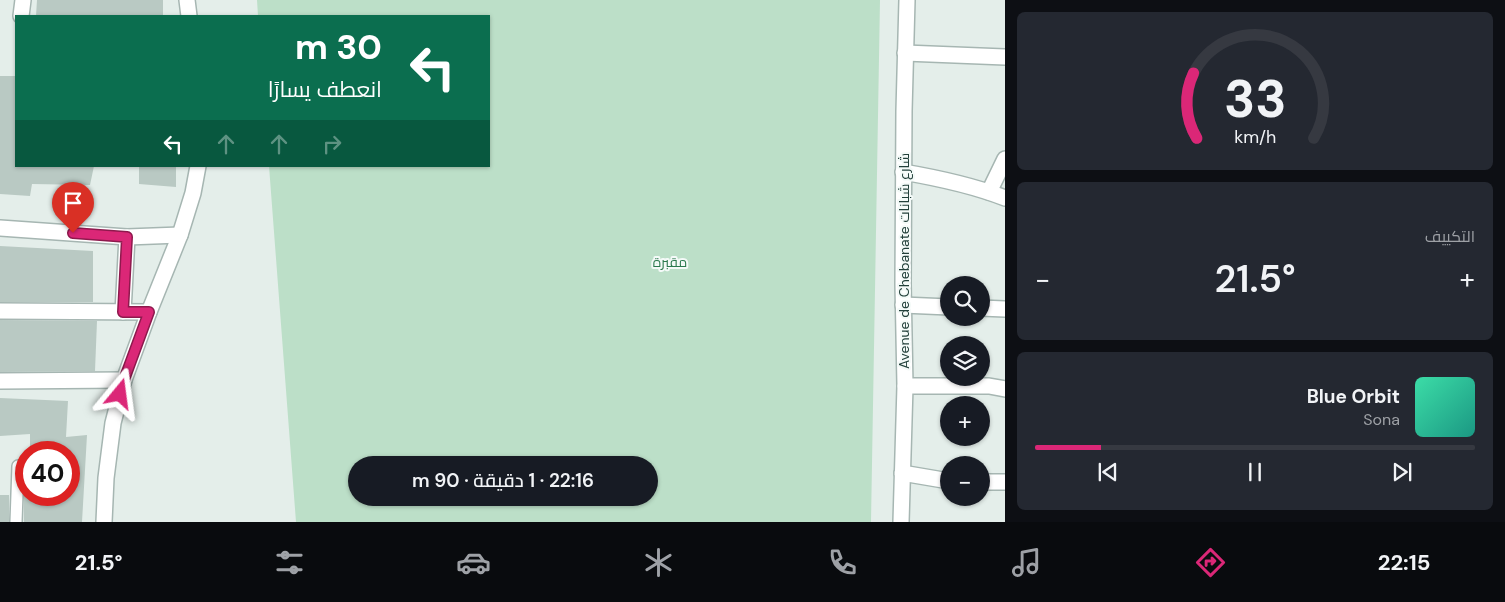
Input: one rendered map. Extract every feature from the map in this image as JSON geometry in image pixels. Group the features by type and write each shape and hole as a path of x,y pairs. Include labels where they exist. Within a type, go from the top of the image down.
{"street":[{"path":"21,15 23,0"},
{"path":"187,0 189,15"},
{"name":"Avenue de Chebanate شارع شبانات","path":"901,522 905,386 903,172 907,0"},
{"path":"905,53 1005,57 1005,47"},
{"path":"989,192 1005,159"},
{"path":"104,522 106,478 114,423 124,380 180,235 193,193 198,167"},
{"path":"903,172 956,182 1005,198"},
{"path":"0,228 127,237 180,235"},
{"path":"123,312 127,237"},
{"path":"903,305 940,307"},
{"path":"990,308 1005,309"},
{"path":"0,311 149,312"},
{"path":"0,381 124,380"},
{"path":"905,386 989,386 1005,389"},
{"path":"902,473 940,479"},
{"path":"990,482 1005,482"}],"lane":[{"path":"16,522 17,506"}],"green space":[{"name":"مقبرة","path":"257,0 880,0 871,522 296,522 269,167 490,167 490,15 258,15"}],"building":[{"path":"37,0 163,0 163,15 36,15"},
{"path":"0,76 15,76 15,167 94,167 90,185 32,184 30,196 0,194"},
{"path":"139,167 176,167 176,187 139,184"},
{"path":"0,246 93,251 93,302 0,302"},
{"path":"0,320 97,321 95,371 0,372"},
{"path":"0,398 68,401 66,437 87,435 82,522 24,522 24,506 80,506 80,441 30,441 30,434 0,436"},
{"path":"0,495 9,495 9,522 0,522"}],"route":[{"path":"73,233 127,237 123,312 149,312 120,394"}]}
